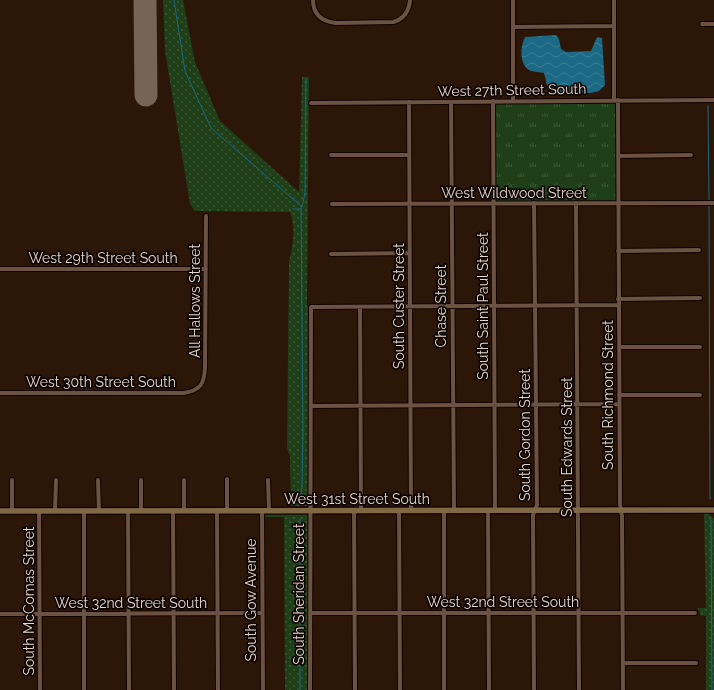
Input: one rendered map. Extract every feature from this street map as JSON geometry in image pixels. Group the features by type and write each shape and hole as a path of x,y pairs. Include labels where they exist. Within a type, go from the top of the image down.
{"street":[{"path":"313,0 313,8 319,18 335,23 393,22 405,15 409,7 410,0"},
{"path":"513,0 513,101"},
{"name":"South Richmond Street","path":"614,0 618,156 618,347 620,510 622,516 623,690"},
{"path":"702,24 714,24"},
{"path":"513,27 614,26"},
{"name":"West 27th Street South","path":"311,103 714,100"},
{"name":"South Saint Paul Street","path":"493,101 495,510"},
{"name":"South Custer Street","path":"409,102 411,510"},
{"name":"Chase Street","path":"451,102 454,510"},
{"path":"331,155 410,155"},
{"path":"618,156 691,155"},
{"name":"South Edwards Street","path":"576,203 578,690"},
{"name":"West Wildwood Street","path":"332,204 714,203"},
{"name":"South Gordon Street","path":"534,204 537,505 533,515 534,690"},
{"name":"All Hallows Street","path":"201,386 205,380 206,216"},
{"path":"618,251 699,250"},
{"path":"331,254 410,253"},
{"name":"West 29th Street South","path":"0,269 206,269"},
{"path":"618,299 700,298"},
{"path":"361,511 360,307 618,305"},
{"name":"South Sheridan Street","path":"310,690 311,307 360,307"},
{"path":"618,347 700,347"},
{"name":"West 30th Street South","path":"0,394 184,393 193,391 201,386"},
{"path":"619,395 700,395"},
{"path":"311,406 619,404"},
{"path":"12,480 12,511"},
{"path":"55,511 56,480"},
{"path":"98,480 99,511"},
{"path":"141,480 141,511"},
{"path":"184,480 184,511"},
{"path":"226,511 227,480"},
{"path":"268,480 269,511"},
{"path":"399,510 400,690"},
{"path":"444,510 444,690"},
{"path":"488,510 489,690"},
{"name":"West 31st Street South","path":"0,511 714,510"},
{"name":"South McComas Street","path":"39,511 40,690"},
{"path":"84,511 84,690"},
{"path":"128,511 129,690"},
{"path":"173,511 174,690"},
{"path":"217,511 218,690"},
{"name":"South Gow Avenue","path":"262,511 263,690"},
{"path":"354,511 355,690"},
{"name":"West 32nd Street South","path":"0,614 262,613"},
{"name":"West 32nd Street South","path":"311,614 695,613"},
{"path":"623,663 696,663"}],"green space":[{"path":"163,0 183,0 195,62 220,121 299,192 302,77 309,77 307,305 309,502 307,506 291,506 290,456 287,448 289,262 293,237 292,218 290,212 195,211 190,204 165,51"},
{"path":"618,100 618,203 494,204 493,101"},
{"path":"267,514 305,514 308,516 309,690 285,690 284,517 264,517"},
{"path":"704,514 709,514 714,519 714,690 706,690 706,616 700,615 697,608 706,608"}],"water":[{"path":"556,35 559,39 561,49 566,52 591,51 597,37 602,38 605,85 599,91 591,93 552,92 548,89 544,73 527,69 524,65 522,56 522,46 525,37"}],"waterway":[{"path":"174,0 185,71 211,128 301,206"},
{"path":"300,501 302,486 303,432 301,207 305,192 306,79"},
{"path":"708,106 709,200"},
{"path":"709,205 710,499"},
{"path":"293,209 300,209"},
{"path":"300,519 300,690"},
{"path":"711,520 712,690"}],"runway":[{"path":"145,0 146,95"}]}
